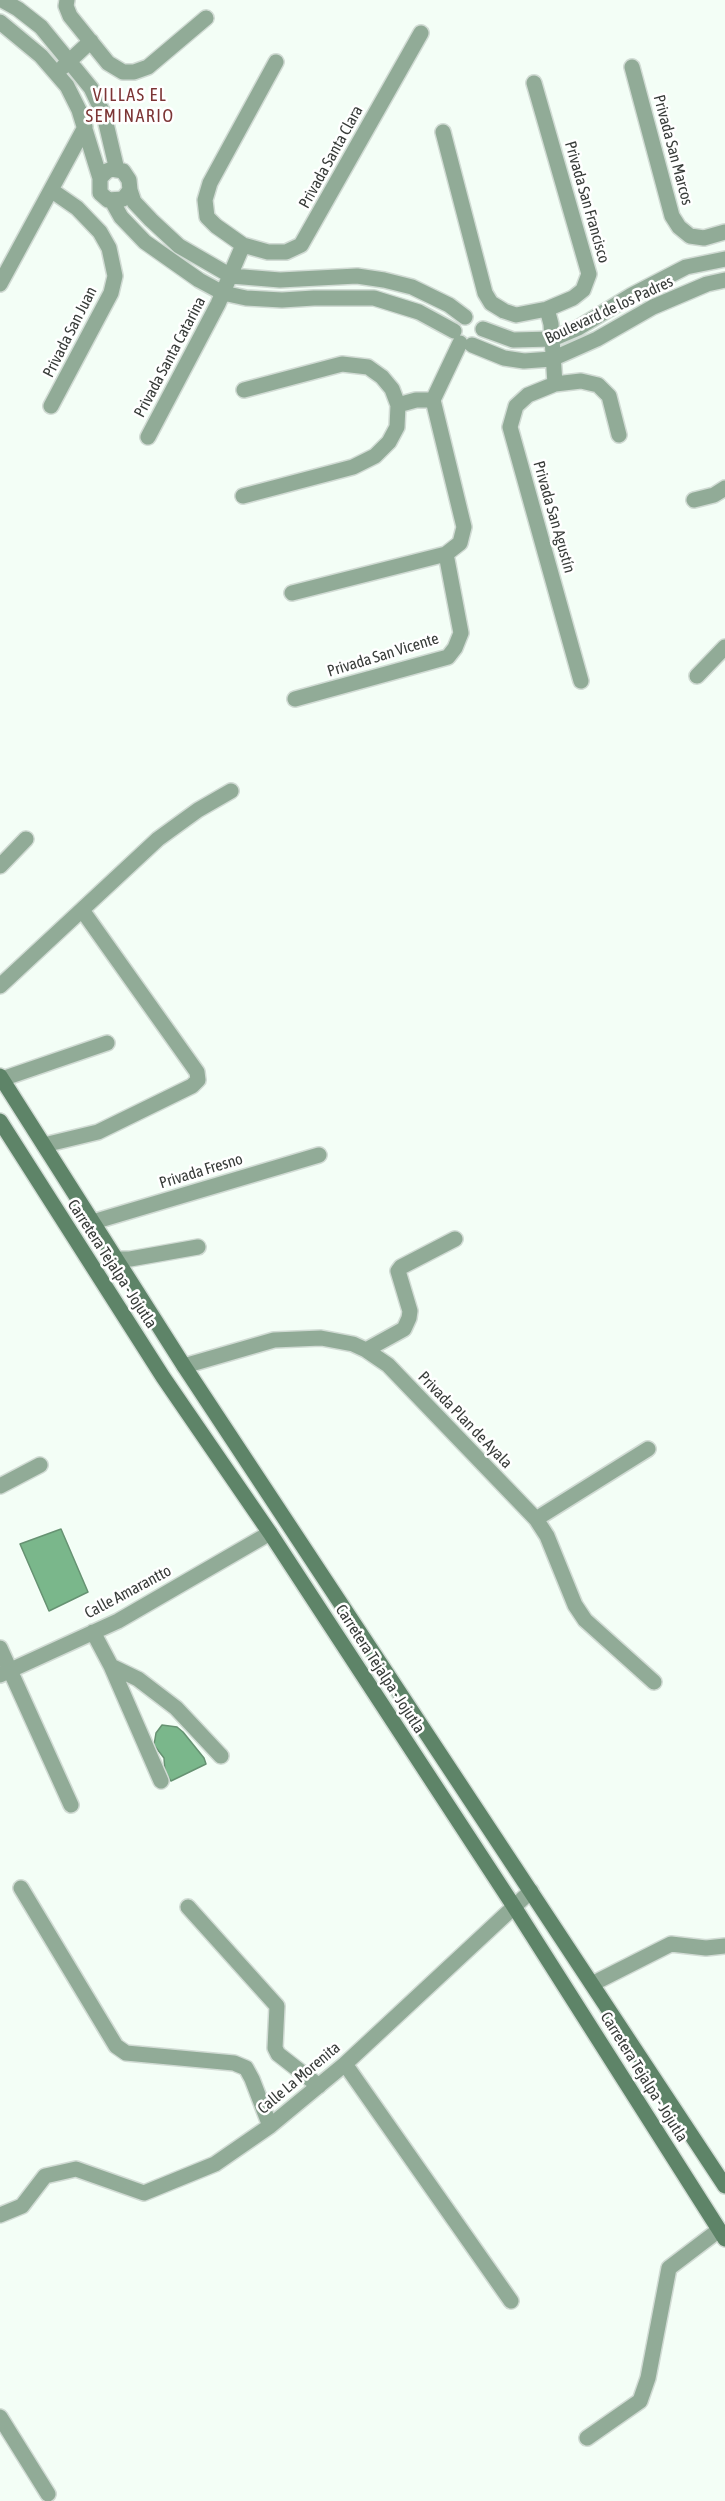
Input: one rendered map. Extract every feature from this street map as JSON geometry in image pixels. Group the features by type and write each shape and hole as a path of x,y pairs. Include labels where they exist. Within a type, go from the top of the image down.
{"main road":[{"name":"Carretera Tejalpa - Jojutla","path":"1,1078 184,1366 725,2186"},
{"name":"Carretera Tejalpa - Jojutla","path":"0,1121 163,1377 270,1533 513,1905 722,2235"},
{"path":"86,1256 107,1244"}],"street":[{"path":"2,0 41,27 91,88 104,115 117,170"},
{"path":"67,0 66,6 70,16 108,63 123,72 134,72 148,67 206,18"},
{"path":"0,22 21,37 67,86 85,127 100,178 100,193 112,201 123,199 130,190"},
{"name":"Privada Santa Clara","path":"276,62 210,183 205,200 207,217 243,245 268,252 286,252 301,245 421,33"},
{"path":"57,74 91,41"},
{"name":"Privada San Marcos","path":"632,67 672,216 679,227 690,236 704,238 725,232"},
{"name":"Privada San Francisco","path":"443,132 485,293 491,303 516,315 547,309 573,298 583,290 590,274 534,83"},
{"path":"0,284 85,127"},
{"path":"100,178 107,171 117,170 127,175 134,202 179,246 231,276 280,280 357,276 412,287 449,305 465,317 479,320 483,329 480,339 462,340"},
{"name":"Privada San Juan","path":"51,190 77,208 100,232 109,248 115,276 111,293 51,406"},
{"name":"Boulevard de los Padres","path":"112,201 121,217 145,242 223,293 246,298 282,300 374,298 419,312 462,340 514,359 552,359 597,339 653,307 707,284 725,280"},
{"path":"223,293 243,245"},
{"name":"Boulevard de los Padres","path":"483,329 513,340 552,339 578,328 632,295 686,267 725,259"},
{"name":"Privada Santa Catarina","path":"148,437 223,293"},
{"path":"547,309 555,384"},
{"path":"292,593 446,554 460,543 464,527 433,399 462,340 456,323 465,317"},
{"path":"243,496 353,467 375,456 389,442 397,427 398,405 392,389 382,377 368,367 342,364 244,390"},
{"name":"Privada San Agustín","path":"581,681 510,426 516,406 528,395 555,384 581,381 598,385 609,396 619,435"},
{"path":"398,405 416,400 433,399"},
{"path":"694,500 714,495 725,488"},
{"name":"Privada San Vicente","path":"295,699 448,657 455,648 461,633 446,554"},
{"path":"697,676 725,647"},
{"path":"0,986 158,839 198,810 231,791"},
{"path":"0,866 26,839"},
{"path":"44,1145 98,1132 192,1086 198,1080 197,1072 82,910"},
{"path":"1,1078 107,1042"},
{"name":"Privada Fresno","path":"93,1222 319,1155"},
{"path":"366,1350 404,1329 409,1318 410,1311 398,1271 401,1267 455,1239"},
{"path":"117,1259 130,1259 198,1247"},
{"name":"Privada Plan de Ayala","path":"184,1366 274,1340 321,1338 353,1344 366,1350 388,1365 536,1519 547,1536 575,1605 585,1620 654,1682"},
{"path":"536,1519 648,1449"},
{"path":"0,1486 40,1466"},
{"name":"Calle Amarantto","path":"5,1672 118,1621 270,1533"},
{"path":"93,1632 111,1666 161,1781"},
{"path":"0,1648 5,1672 70,1805"},
{"path":"111,1666 138,1678 176,1708 221,1756"},
{"path":"21,1888 116,2046 126,2053 234,2064 246,2068 270,2126"},
{"name":"Calle La Morenita","path":"0,2215 22,2206 45,2176 76,2169 144,2193 215,2164 270,2126 345,2064 513,1905 531,1891"},
{"path":"188,1907 277,2006 275,2048 278,2054 319,2086"},
{"path":"592,1984 672,1944 706,1948 725,1946"},
{"path":"345,2064 511,2301"},
{"path":"587,2438 640,2401 648,2378 669,2268 722,2235"},
{"path":"0,2417 48,2494"}],"shaded area":[{"path":"61,1529 88,1592 49,1611 20,1544"},
{"path":"162,1725 177,1727 183,1732 204,1758 206,1764 171,1781 165,1772 164,1758 154,1745 156,1733"}],"district":[{"name":"VILLAS EL SEMINARIO","path":"130,106"}]}
